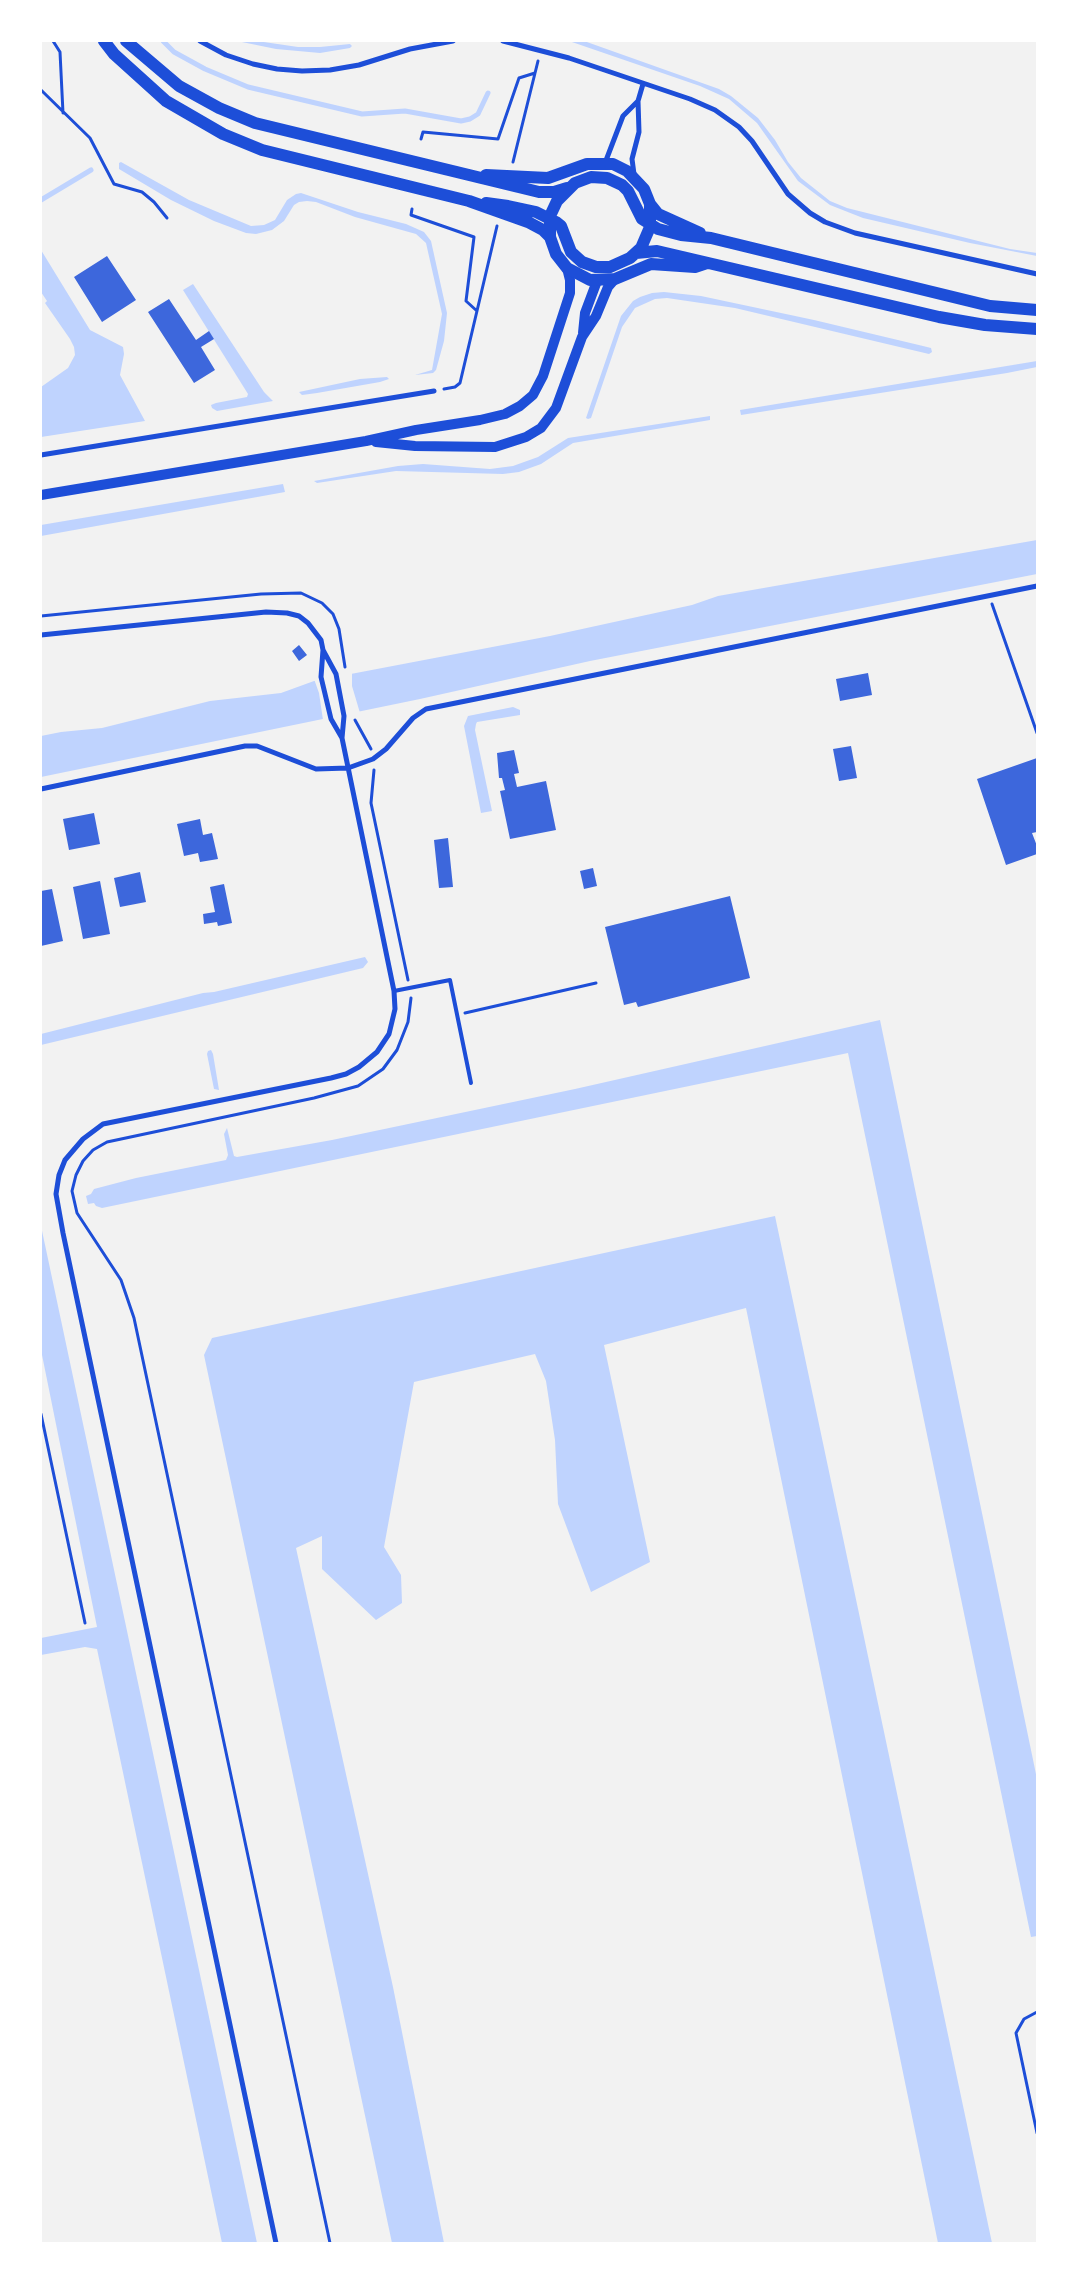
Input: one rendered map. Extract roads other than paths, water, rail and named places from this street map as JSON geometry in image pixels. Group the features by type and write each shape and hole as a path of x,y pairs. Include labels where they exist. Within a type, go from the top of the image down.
{"main road":[{"path":"104,41 114,54 166,101 223,134 262,150 469,201 528,222 543,230 550,237"},
{"path":"126,41 179,86 219,108 255,123 539,192 554,192 569,187 583,179 599,177 615,181 628,191 638,213 651,225 681,235 711,238 990,306 1037,310"},
{"path":"474,177 500,174 539,179 565,174 582,165 604,163 620,167 634,176 644,189 650,204 658,214 671,222 711,238"},
{"path":"599,177 604,163"},
{"path":"569,187 554,206 550,219 550,237 556,254 567,268 582,277 597,281 615,279 632,274 641,267 652,264 695,267 707,263"},
{"path":"469,201 536,212 550,219 561,226 568,245 576,257 596,267 610,267 624,262 636,254 647,238 651,225 650,204"},
{"path":"636,254 657,251 939,317 985,325 1037,329"},
{"path":"366,441 416,446 495,447 526,437 541,428 556,408 582,337 585,313 597,281 610,267"},
{"path":"41,495 366,441 505,414 520,406 533,395 552,353 570,293 570,280 567,268"},
{"path":"582,337 596,316 608,287 615,279"}],"street":[{"path":"200,41 226,55 253,64 277,69 302,71 330,70 359,65 410,49 453,41"},
{"path":"503,41 562,56 700,102 726,116 752,141 788,194 810,213 825,222 855,233 1037,274"},
{"path":"634,176 632,159 639,132 638,101 643,84"},
{"path":"604,163 622,116 638,101"},
{"path":"41,454 434,391"},
{"path":"41,789 245,746 258,746 316,769 348,768 373,759 386,749 413,718 426,709 1037,586"},
{"path":"41,635 266,612 287,613 299,616 308,623 321,640 323,650 321,677 331,719 342,738"},
{"path":"276,2243 56,1194 59,1175 65,1160 83,1139 103,1124 346,1074 359,1067 377,1052 389,1034 395,1009 394,991 342,738 344,716 336,674 323,650"}],"lane":[{"path":"394,991 450,980 471,1083"}],"water":[{"path":"237,41 257,41 298,47 350,44 352,46 350,48 320,53 276,49"},
{"path":"569,41 584,41 719,89 731,96 758,118 801,178 830,201 847,208 1010,249 1037,253 1037,256 970,243 863,218 830,205 798,181 757,123 729,99 700,86"},
{"path":"121,162 189,200 251,226 264,225 275,220 287,200 301,193 358,212 406,224 424,232 431,241 447,313 444,341 436,370 433,373 415,375 432,370 442,314 426,243 416,234 355,217 316,202 307,201 294,205 284,221 272,230 256,234 246,233 214,221 171,200 119,169 119,163"},
{"path":"41,250 90,330 123,347 124,354 120,375 145,421 41,437 41,387 68,368 75,355 70,339 45,303 47,301 41,292"},
{"path":"193,284 264,392 273,401 217,411 212,408 211,405 216,403 247,397 248,394 183,290"},
{"path":"664,292 701,296 814,320 931,348 932,352 929,354 735,308 667,298 655,299 635,308 622,327 591,418 586,418 621,316 633,301 640,297"},
{"path":"1037,361 1037,367 1007,373 741,415 740,410"},
{"path":"387,377 389,379 380,382 317,393 302,395 299,392 360,379"},
{"path":"710,416 710,420 573,443 541,464 519,472 503,474 396,471 317,483 314,481 398,466 423,464 490,469 513,466 538,457 568,438"},
{"path":"283,484 285,492 41,536 41,525"},
{"path":"1037,540 1037,574 590,661 420,699 41,777 41,736 102,728 210,701 281,693 314,681 550,636 692,605 718,596"},
{"path":"513,707 520,710 520,715 477,722 476,724 475,730 492,811 481,813 464,726 468,716"},
{"path":"365,957 368,962 363,968 41,1045 41,1034 203,993"},
{"path":"880,1020 1037,1779 1037,1936 1031,1937 848,1053 102,1208 94,1203 88,1204 86,1196 91,1194 94,1189 136,1178 226,1160 228,1155 224,1134 227,1128 234,1156 237,1157 332,1140 575,1089"},
{"path":"211,1050 219,1090 214,1089 207,1054"},
{"path":"775,1216 992,2243 938,2243 746,1308 604,1345 650,1562 591,1592 558,1504 555,1440 546,1381 535,1354 414,1382 384,1547 401,1575 402,1603 376,1620 322,1569 322,1536 296,1548 393,1987 444,2243 392,2243 204,1355 212,1338"},
{"path":"41,1226 257,2243 222,2243 97,1649 85,1647 41,1655 41,1638 97,1627 41,1350"}],"waterway":[{"path":"163,41 174,52 205,69 248,87 362,114 405,111 461,121 470,119 478,114 488,93"},
{"path":"41,200 91,170"}]}
